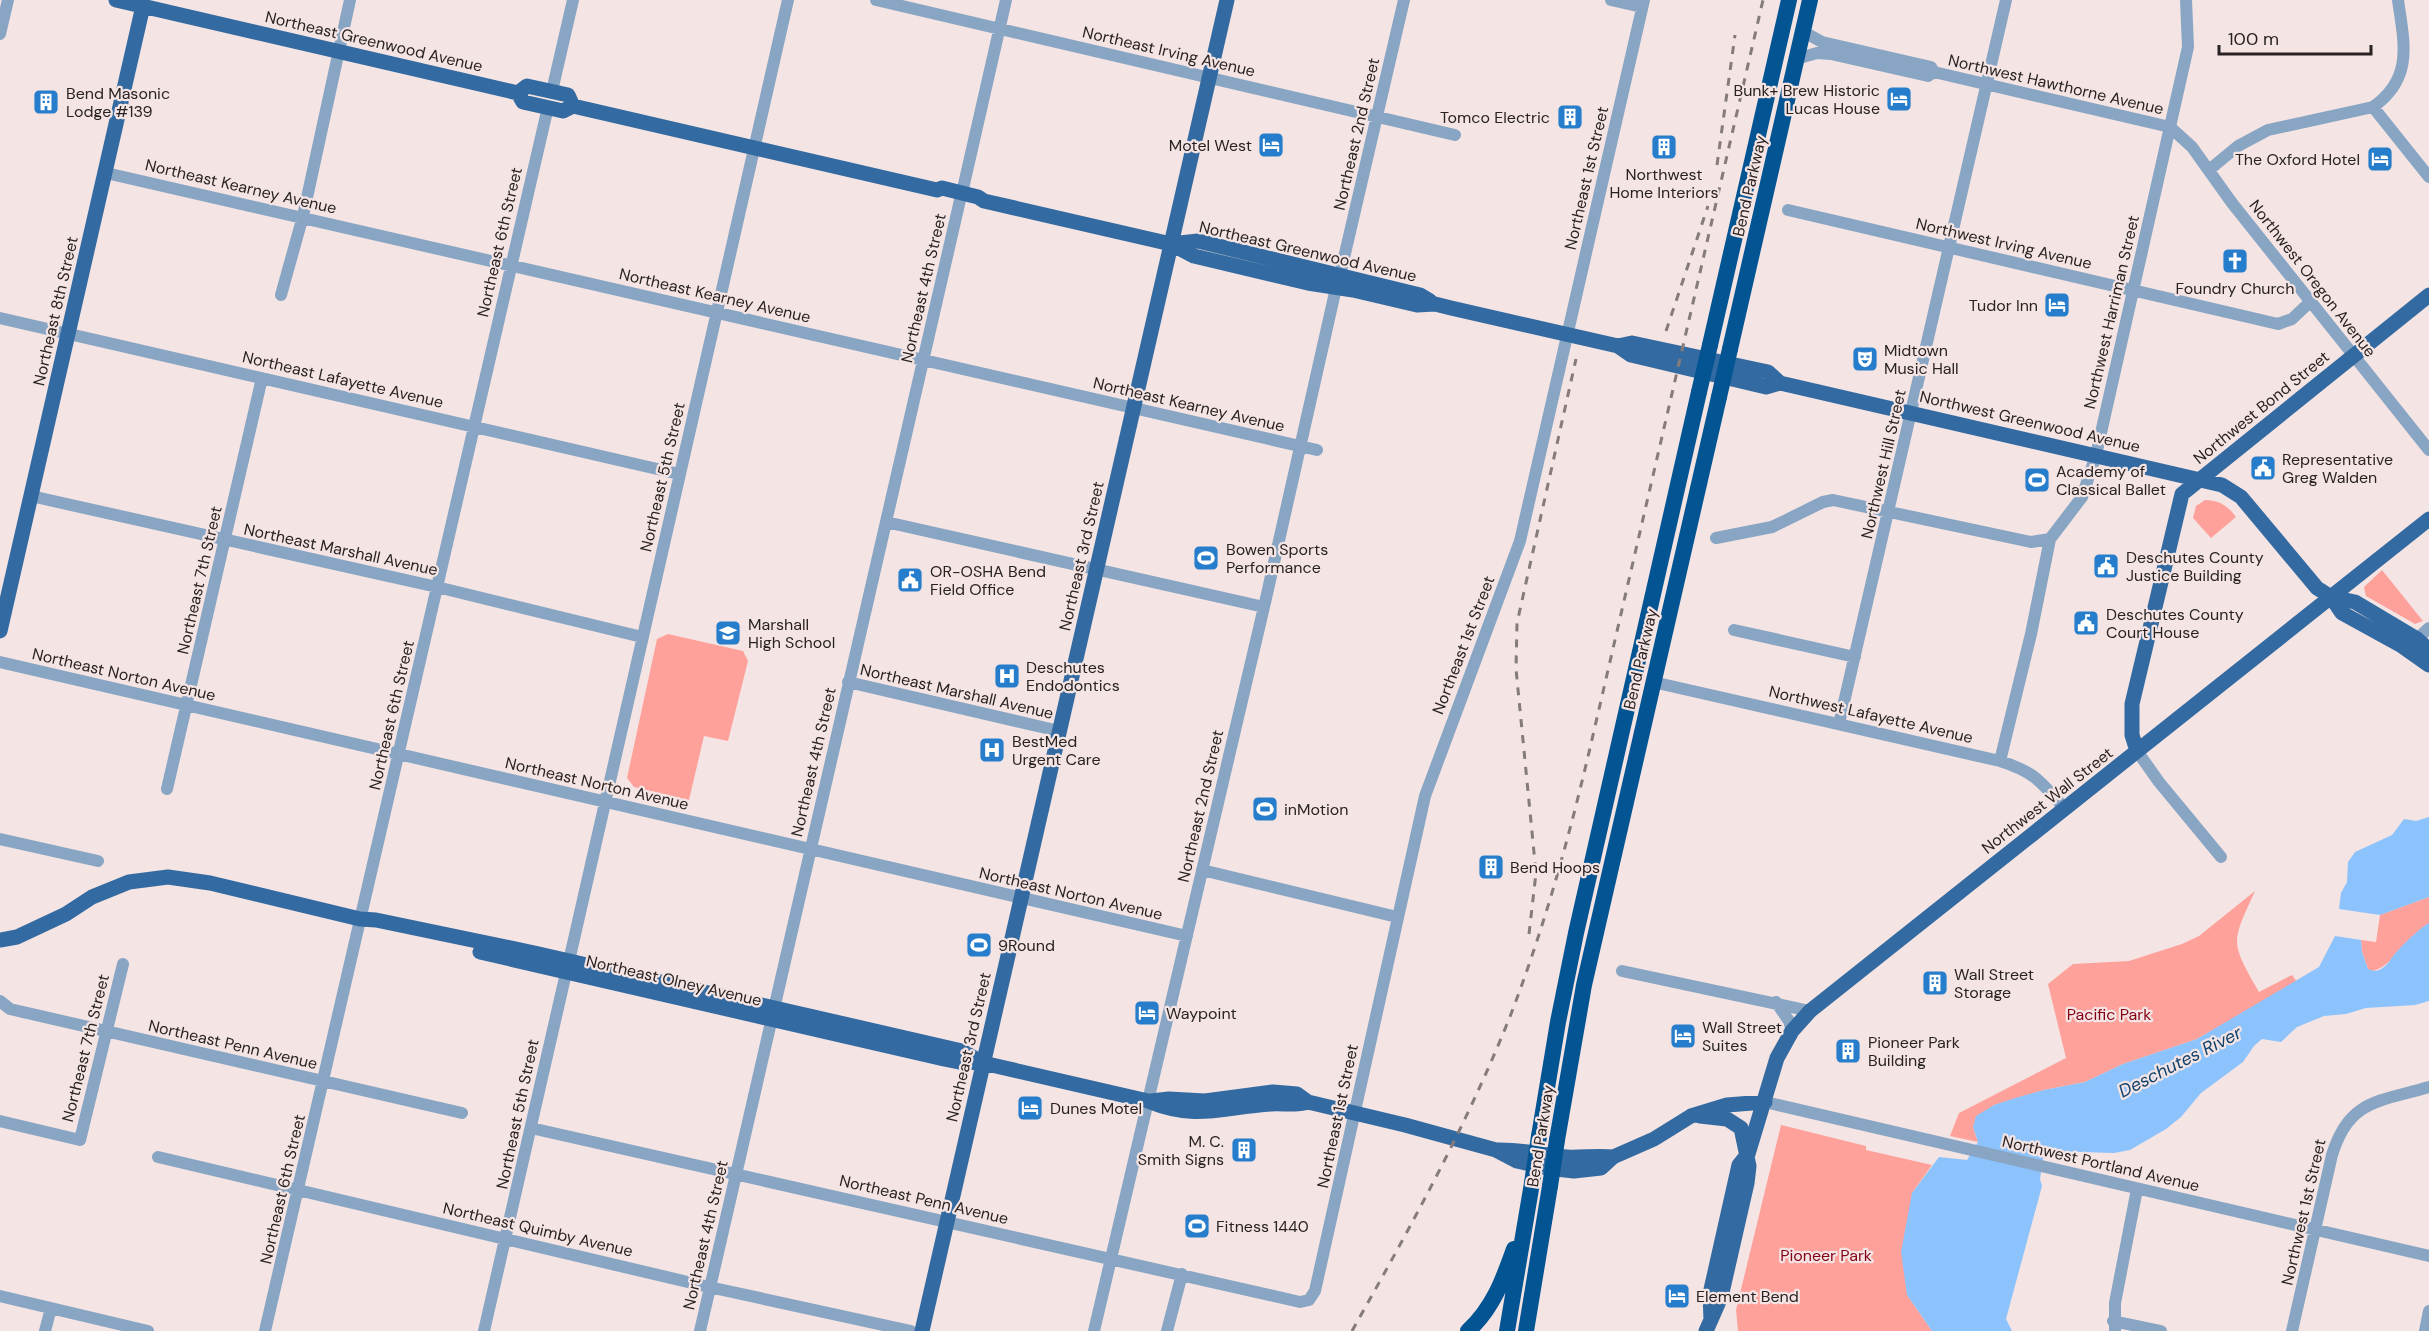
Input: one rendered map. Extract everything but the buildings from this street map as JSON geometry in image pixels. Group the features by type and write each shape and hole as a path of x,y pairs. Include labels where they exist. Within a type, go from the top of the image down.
{"highway":[{"name":"Bend Parkway","path":"1507,1331 1558,1022 1576,933 1789,0"},
{"name":"Bend Parkway","path":"1526,1331 1550,1186 1551,1154 1584,985 1810,0"},
{"path":"1468,1331 1487,1310 1498,1293 1528,1212"}],"main road":[{"name":"Northeast Greenwood Avenue","path":"116,0 144,3 518,93 523,102 563,111 573,106 937,190 940,195 978,197 984,201 1171,244 1194,256 1338,281 1417,305 1434,304 1567,336 1618,346 1632,343 1695,363"},
{"name":"Northeast 3rd Street","path":"922,1331 1227,0"},
{"name":"Northeast 8th Street","path":"0,631 144,3"},
{"name":"Northeast Greenwood Avenue","path":"518,93 527,86 552,91 568,95 573,106"},
{"name":"Northwest Bond Street","path":"2137,751 2132,735 2131,720 2137,681 2177,508 2182,495 2429,295"},
{"name":"Northwest Greenwood Avenue","path":"1695,363 1768,372 1780,383 2222,485 2241,497 2316,588 2331,597 2342,613 2402,646 2429,665"},
{"name":"Northwest Wall Street","path":"1708,1325 1710,1294 1739,1165 1748,1154 1777,1058 1792,1031 1810,1011 2429,519"},
{"path":"2331,597 2355,602 2417,639 2429,650"},
{"name":"Northeast Olney Avenue","path":"0,940 17,937 66,914 92,897 129,882 168,877 210,883 360,919 373,929 567,967 772,1014 962,1051 983,1063 1148,1101 1169,1099 1205,1101 1273,1092 1297,1094 1308,1102 1496,1150 1519,1149 1577,1157 1599,1155 1613,1157 1654,1139 1691,1116"},
{"path":"1691,1116 1727,1104 1765,1102"},
{"path":"1691,1116 1727,1119 1736,1123 1741,1128 1748,1154"},
{"name":"Northwest Wall Street","path":"1708,1325 1722,1297 1747,1183 1748,1154"},
{"path":"1721,1245 1726,1250 1722,1270 1724,1284"}],"street":[{"path":"0,34 8,0"},
{"path":"281,295 303,216 350,0"},
{"path":"552,91 573,0"},
{"name":"Northeast 5th Street","path":"484,1331 788,0"},
{"name":"Northeast Irving Avenue","path":"876,0 1455,135"},
{"name":"Northeast 4th Street","path":"699,1331 1006,0"},
{"name":"Northeast 2nd Street","path":"1095,1331 1404,0"},
{"path":"1611,0 1643,4"},
{"name":"Northwest Hill Street","path":"1839,724 2006,0"},
{"name":"Northwest Harriman Street","path":"2000,761 2031,634 2050,538 2082,497 2096,455 2188,47 2186,0"},
{"path":"2209,170 2238,146 2268,130 2373,107 2386,98 2396,85 2403,66 2405,49 2398,0"},
{"name":"Northeast 1st Street","path":"1309,1300 1315,1291 1425,796 1521,542 1643,4"},
{"name":"Northwest Hawthorne Avenue","path":"1802,30 1822,42 1931,67 1934,72 2170,127"},
{"name":"Northwest Hawthorne Avenue","path":"1796,59 1817,53 1831,54 1928,76 1934,72"},
{"name":"Northeast 6th Street","path":"265,1331 548,107"},
{"path":"2373,107 2429,177"},
{"name":"Northwest Oregon Avenue","path":"2170,127 2192,147 2232,203 2429,450"},
{"name":"Northeast Kearney Avenue","path":"106,173 303,216 511,266 1317,450"},
{"name":"Northwest Irving Avenue","path":"1788,210 2277,324 2292,319 2311,301"},
{"name":"Northeast Lafayette Avenue","path":"0,318 679,474"},
{"name":"Northeast 7th Street","path":"167,789 262,378"},
{"name":"Northeast Marshall Avenue","path":"32,496 437,587 642,637"},
{"path":"1716,538 1772,527 1823,502 1833,500 2031,542 2050,538"},
{"path":"886,522 1264,607"},
{"path":"2417,639 2429,628"},
{"path":"1734,630 1855,657"},
{"name":"Northeast Norton Avenue","path":"0,662 1187,936"},
{"name":"Northeast Marshall Avenue","path":"848,682 1059,731"},
{"name":"Northwest Lafayette Avenue","path":"1653,682 2023,768 2035,776 2065,809"},
{"path":"2137,751 2159,782 2221,857"},
{"path":"0,839 98,861"},
{"path":"1202,870 1397,917"},
{"name":"Northeast 7th Street","path":"0,1121 80,1140 123,964"},
{"path":"1622,971 1810,1011"},
{"name":"Northeast Penn Avenue","path":"0,1001 10,1009 462,1113"},
{"path":"1776,1002 1789,1021 1792,1031"},
{"name":"Northwest 1st Street","path":"2292,1331 2338,1135 2349,1118 2364,1107 2429,1087"},
{"name":"Northwest Portland Avenue","path":"1765,1102 2429,1256"},
{"name":"Northeast Penn Avenue","path":"531,1128 1300,1302 1309,1300"},
{"name":"Northeast Quimby Avenue","path":"158,1157 709,1287 911,1331"},
{"path":"2137,1189 2115,1303 2114,1326 2161,1331"},
{"path":"1167,1331 1182,1274"},
{"path":"0,1296 148,1331"},
{"path":"45,1331 51,1308"},
{"path":"2425,1331 2429,1311"}],"green space":[{"path":"2205,500 2223,504 2236,517 2211,538 2193,518 2196,506"},
{"path":"2382,570 2423,621 2415,624 2366,596 2364,587"},
{"path":"668,634 743,651 748,661 728,741 704,736 689,800 634,787 627,778 657,639"},
{"name":"Pacific Park","path":"2255,891 2238,933 2237,942 2243,962 2259,992 2292,975 2297,982 2197,1039 2123,1064 2085,1082 2044,1090 1994,1105 1973,1127 1978,1142 1950,1136 1959,1113 2066,1058 2048,984 2073,964 2129,961 2182,944 2199,936"},
{"path":"2429,897 2429,923 2386,964 2372,971 2368,969 2362,952 2361,940 2376,942 2380,915"},
{"name":"Pioneer Park","path":"1781,1125 1866,1146 1866,1150 1932,1165 1912,1193 1907,1295 1932,1331 1738,1331 1736,1310"}],"water":[{"path":"2429,817 2429,897 2380,915 2339,909 2341,893 2347,882 2348,862 2355,852 2392,835 2404,819 2416,821"},
{"name":"Deschutes River","path":"2429,923 2429,1001 2415,1005 2366,1008 2346,1014 2324,1016 2297,1027 2281,1042 2262,1039 2243,1062 2201,1093 2181,1117 2166,1129 2130,1150 2114,1153 2047,1151 2044,1153 2040,1179 2042,1186 2006,1319 2012,1331 1932,1331 1907,1295 1901,1252 1912,1193 1939,1157 1967,1160 1978,1142 1973,1127 1976,1116 1994,1105 2044,1090 2085,1082 2123,1064 2197,1039 2319,967 2335,936 2361,940 2362,952 2368,969 2377,970 2386,965 2406,942"}],"railway":[{"path":"1352,1331 1416,1215 1476,1096 1511,1014 1545,916 1590,748 1763,0"},
{"path":"1717,165 1735,35"},
{"path":"1666,331 1708,206"},
{"path":"1529,934 1536,873 1516,669 1517,623 1576,359"}],"place":[{"name":"Bunk+ Brew Historic Lucas House","path":"1899,99"},
{"name":"Bend Masonic Lodge #139","path":"46,102"},
{"name":"Tomco Electric","path":"1570,117"},
{"name":"Motel West","path":"1271,145"},
{"name":"Northwest Home Interiors","path":"1664,147"},
{"name":"The Oxford Hotel","path":"2380,159"},
{"name":"Foundry Church","path":"2235,261"},
{"name":"Tudor Inn","path":"2057,305"},
{"name":"Midtown Music Hall","path":"1865,359"},
{"name":"Representative Greg Walden","path":"2263,468"},
{"name":"Academy of Classical Ballet","path":"2037,480"},
{"name":"Bowen Sports Performance","path":"1206,558"},
{"name":"Deschutes County Justice Building","path":"2106,566"},
{"name":"OR-OSHA Bend Field Office","path":"910,580"},
{"name":"Deschutes County Court House","path":"2086,623"},
{"name":"Marshall High School","path":"728,633"},
{"name":"Deschutes Endodontics","path":"1007,676"},
{"name":"BestMed Urgent Care","path":"992,750"},
{"name":"inMotion","path":"1265,809"},
{"name":"Bend Hoops","path":"1491,867"},
{"name":"9Round","path":"979,945"},
{"name":"Wall Street Storage","path":"1935,983"},
{"name":"Waypoint","path":"1147,1013"},
{"name":"Wall Street Suites","path":"1683,1036"},
{"name":"Pioneer Park Building","path":"1848,1051"},
{"name":"Dunes Motel","path":"1030,1108"},
{"name":"M. C. Smith Signs","path":"1244,1150"},
{"name":"Fitness 1440","path":"1197,1226"},
{"name":"Element Bend","path":"1677,1296"}]}
